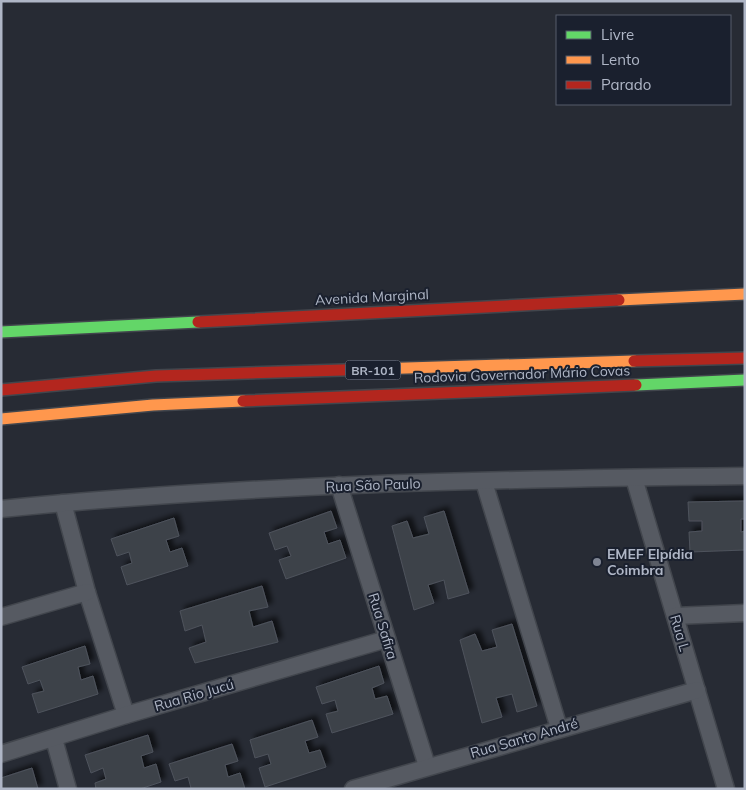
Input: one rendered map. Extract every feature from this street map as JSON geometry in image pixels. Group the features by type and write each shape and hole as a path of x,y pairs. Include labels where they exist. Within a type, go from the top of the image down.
{"main road":[{"name":"Avenida Marginal","path":"1,332 745,294"},
{"name":"Rodovia Governador Mário Covas","path":"1,390 156,376 745,358"},
{"name":"Rodovia Governador Mário Covas","path":"1,419 153,404 745,380"}],"street":[{"name":"Rua São Paulo","path":"1,509 63,503 339,485 745,476"},
{"name":"Rua L","path":"634,478 726,789"},
{"path":"484,482 559,728"},
{"name":"Rua Safira","path":"339,485 427,766"},
{"path":"63,503 87,592 126,715"},
{"path":"1,617 87,592"},
{"path":"675,616 745,612"},
{"name":"Rua Rio Jucú","path":"1,754 126,715 387,639"},
{"name":"Rua Santo André","path":"353,789 559,728 697,690"},
{"path":"54,739 68,789"}],"building":[{"path":"745,501 745,519 741,519 741,532 745,531 745,550 690,552 689,532 702,531 702,521 689,521 688,502"},
{"path":"331,511 337,528 324,532 328,544 340,540 346,558 286,579 279,560 291,556 287,546 275,550 269,533"},
{"path":"444,511 469,593 448,599 444,580 428,585 434,603 414,610 392,526 407,521 413,538 429,534 424,517"},
{"path":"174,518 179,536 166,540 170,552 182,548 188,566 127,585 121,567 132,563 129,552 117,556 111,539"},
{"path":"262,586 268,607 249,611 253,627 272,621 278,642 195,663 189,648 206,642 202,625 185,631 180,611"},
{"path":"512,624 537,706 517,712 512,694 496,698 502,717 482,723 460,640 475,634 482,651 497,647 492,630"},
{"path":"85,646 90,664 78,667 81,680 93,676 98,694 38,713 32,694 44,691 40,680 28,684 22,667"},
{"path":"379,666 384,683 372,688 375,699 387,696 393,714 332,733 326,714 338,711 335,700 322,704 316,687"},
{"path":"312,720 318,737 305,741 309,753 320,750 326,767 265,787 259,768 271,764 268,754 255,758 250,740"},
{"path":"148,735 153,752 141,756 144,768 156,764 161,782 140,789 96,789 95,783 106,779 103,768 91,773 85,755"},
{"path":"232,744 238,761 225,765 228,777 240,773 245,789 188,789 191,788 188,777 175,781 169,764"},
{"path":"32,768 38,789 1,789 1,778"}],"traffic: fast":[{"path":"1,332 198,322"},
{"path":"636,385 745,380"}],"traffic: slow":[{"path":"619,300 745,294"},
{"path":"375,369 634,361"},
{"path":"1,419 153,405 243,401"}],"traffic: jam":[{"path":"198,322 619,300"},
{"path":"634,361 745,358"},
{"path":"1,390 156,376 375,369"},
{"path":"243,401 636,385"}],"place":[{"name":"EMEF Elpídia Coimbra","path":"597,562"}]}
